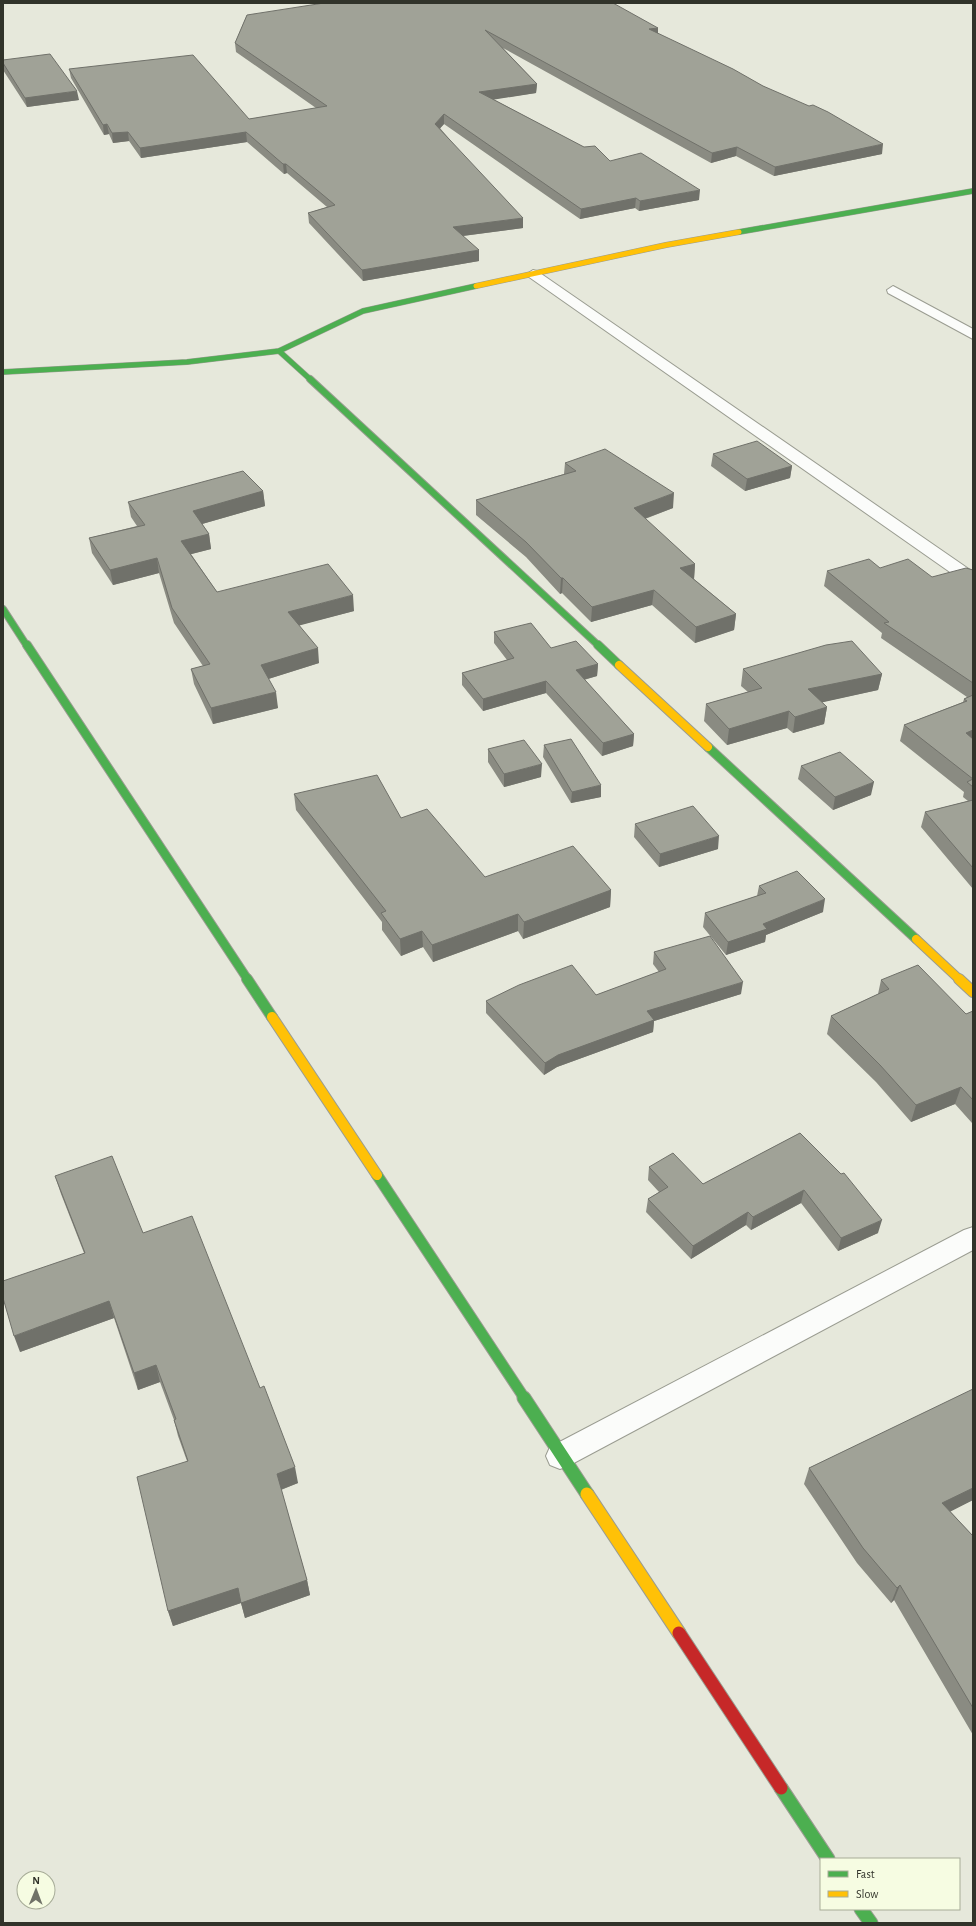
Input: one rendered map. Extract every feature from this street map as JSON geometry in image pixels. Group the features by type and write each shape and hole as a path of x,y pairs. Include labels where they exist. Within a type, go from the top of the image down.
{"street":[{"path":"3,372 187,362 279,351 363,311 666,246 973,190"},
{"path":"533,274 973,580"},
{"path":"893,290 973,335"},
{"path":"279,351 973,992"},
{"path":"3,609 560,1456 827,1858"},
{"path":"560,1456 973,1238"},
{"path":"862,1910 871,1923"}],"building":[{"path":"324,3 613,3 658,28 649,29 733,69 763,86 809,106 813,105 828,112 883,144 775,167 737,147 712,153 485,30 537,84 479,92 584,147 595,146 610,161 641,153 700,190 640,201 636,198 581,209 444,114 435,124 523,218 453,227 479,250 362,270 308,213 335,205 286,164 283,164 246,132 140,148 128,132 112,133 107,124 103,125 69,69 193,55 249,119 327,106 235,43 247,15"},
{"path":"50,54 77,91 25,98 3,63 3,60"},
{"path":"757,441 792,466 747,479 713,454"},
{"path":"605,449 674,493 634,508 695,564 680,568 736,614 696,627 654,590 592,607 526,542 476,500 576,471 565,463"},
{"path":"243,471 263,491 193,511 209,534 181,541 217,592 328,564 353,595 288,612 318,648 261,665 276,692 211,708 191,669 210,664 172,608 157,558 110,570 89,538 145,525 128,502"},
{"path":"869,559 880,568 908,559 932,577 966,568 973,570 973,683 884,623 889,622 827,571"},
{"path":"531,623 551,648 576,641 598,664 576,670 634,734 603,743 546,681 483,699 462,673 514,658 494,632"},
{"path":"852,641 882,674 808,689 827,707 795,717 789,711 729,729 706,704 762,688 743,669 826,645"},
{"path":"973,695 973,730 966,733 973,739 973,779 904,725 967,701 964,699"},
{"path":"571,739 601,785 572,792 544,745"},
{"path":"524,740 542,764 504,774 488,749"},
{"path":"840,752 874,782 835,797 801,766"},
{"path":"377,775 401,818 427,809 485,877 573,846 611,890 524,922 518,914 432,945 422,931 400,939 381,913 386,911 294,794"},
{"path":"973,779 973,787 967,782"},
{"path":"973,800 973,868 925,812"},
{"path":"693,806 719,836 660,854 635,824"},
{"path":"797,871 825,899 763,924 767,929 728,942 705,913 766,893 759,886"},
{"path":"710,936 743,982 647,1011 654,1020 558,1055 545,1063 486,1001 519,985 572,965 596,995 666,969 654,952"},
{"path":"918,965 966,1014 973,1011 973,1100 961,1087 916,1105 880,1065 831,1016 889,989 881,980"},
{"path":"800,1133 841,1174 844,1173 882,1220 841,1238 804,1190 753,1217 748,1212 693,1246 648,1199 668,1187 649,1167 673,1153 703,1184"},
{"path":"112,1156 143,1233 192,1216 260,1388 264,1386 295,1467 277,1474 307,1580 241,1603 238,1588 168,1611 137,1477 188,1461 174,1420 176,1419 156,1365 134,1373 109,1301 14,1336 3,1298 3,1281 85,1253 55,1176"},
{"path":"973,1389 973,1488 942,1503 973,1536 973,1708 900,1585 897,1588 863,1548 809,1468"}],"traffic: fast":[{"path":"739,232 973,191"},
{"path":"3,372 187,362 279,351 363,311 476,286"},
{"path":"279,351 619,665"},
{"path":"3,609 272,1017"},
{"path":"708,747 916,939"},
{"path":"377,1175 587,1494"},
{"path":"781,1788 827,1858"},
{"path":"862,1910 871,1923"}],"traffic: slow":[{"path":"476,286 666,245 739,232"},
{"path":"619,665 708,747"},
{"path":"916,939 973,992"},
{"path":"272,1017 377,1175"},
{"path":"587,1494 679,1633"}],"traffic: jam":[{"path":"679,1633 781,1788"}]}
